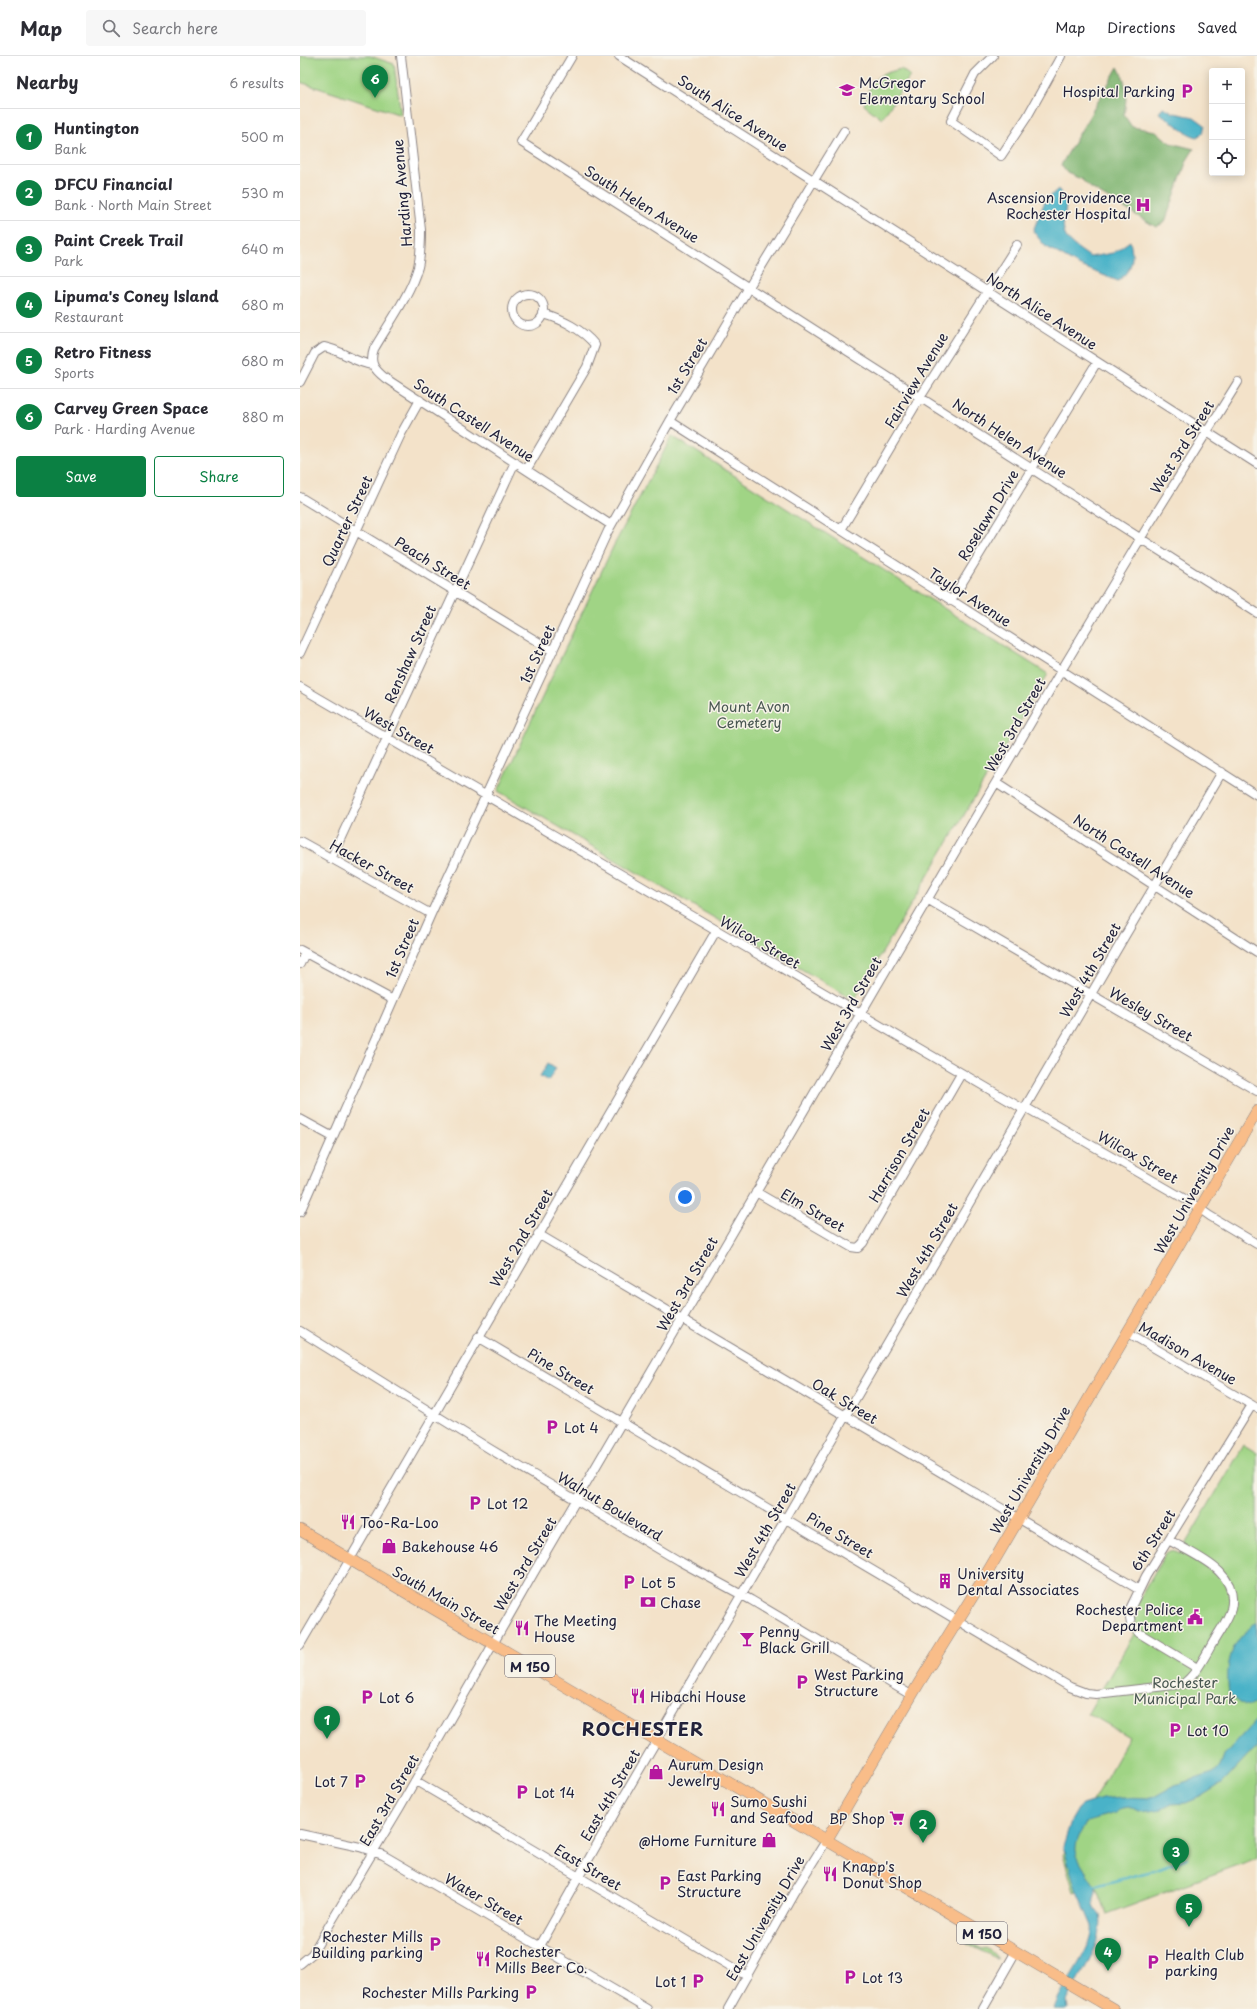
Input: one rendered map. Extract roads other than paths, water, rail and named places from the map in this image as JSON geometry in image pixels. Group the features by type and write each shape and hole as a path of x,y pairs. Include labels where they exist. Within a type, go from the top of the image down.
{"main road":[{"name":"West University Drive","path":"826,1841 911,1696 1019,1519 1257,1111"},
{"name":"South Main Street","path":"300,1530 826,1841"},
{"name":"M 150","path":"826,1841 1061,1980 1113,2009"}],"street":[{"name":"Harding Avenue","path":"372,365 371,360 374,349 413,280 418,266 421,249 421,230 401,56"},
{"name":"South Helen Avenue","path":"572,56 521,142 749,287"},
{"name":"South Alice Avenue","path":"619,56 813,180"},
{"path":"993,56 975,74 951,121 1002,156 1027,117 1061,56"},
{"name":"1st Street","path":"300,1212 431,914 611,525 749,287 844,131"},
{"name":"North Alice Avenue","path":"813,180 1257,464"},
{"name":"Fairview Avenue","path":"841,530 921,396 986,291 1017,245"},
{"name":"North Helen Avenue","path":"749,287 1257,613"},
{"path":"527,469 587,367 596,345 588,337 558,318 543,314"},
{"name":"South Castell Avenue","path":"300,382 311,360 320,349 324,347 330,348 356,362 372,365 386,378 611,525"},
{"name":"Roselawn Drive","path":"951,601 1097,362"},
{"name":"West 3rd Street","path":"493,1645 1061,671 1141,538 1238,382"},
{"name":"Quarter Street","path":"300,653 404,426 420,400"},
{"name":"Taylor Avenue","path":"670,421 1257,795"},
{"name":"Renshaw Street","path":"331,859 515,462"},
{"name":"Peach Street","path":"300,497 553,651"},
{"name":"West Street","path":"300,688 485,795"},
{"name":"West 4th Street","path":"656,1741 742,1596 1024,1108 1222,772"},
{"name":"North Castell Avenue","path":"996,783 1257,952"},
{"name":"Wilcox Street","path":"485,795 860,1016 1024,1108 1257,1244"},
{"name":"Hacker Street","path":"300,841 431,914"},
{"name":"Wesley Street","path":"927,899 1257,1091"},
{"name":"West 2nd Street","path":"300,1645 538,1234 716,931"},
{"path":"300,964 303,951 393,1000"},
{"name":"Harrison Street","path":"858,1248 863,1243 961,1074"},
{"path":"300,1119 333,1138"},
{"name":"Elm Street","path":"756,1192 851,1247 858,1248"},
{"name":"Oak Street","path":"538,1234 1138,1589"},
{"name":"Walnut Boulevard","path":"300,1331 434,1415 577,1501 911,1696"},
{"name":"Madison Avenue","path":"1127,1332 1254,1407"},
{"name":"Pine Street","path":"478,1337 1070,1686 1086,1694 1180,1686 1188,1680 1197,1668"},
{"name":"6th Street","path":"1197,1668 1134,1629 1129,1617 1129,1611 1138,1589 1254,1407"},
{"path":"1169,1540 1216,1568 1225,1577 1231,1588 1232,1598 1230,1611 1197,1668"},
{"name":"East 3rd Street","path":"300,1964 312,1954 416,1781 493,1645"},
{"name":"East 4th Street","path":"540,1946 656,1741"},
{"name":"East Street","path":"416,1781 747,1976"},
{"name":"Water Street","path":"300,1834 374,1851 647,2009"},
{"name":"East University Drive","path":"728,2009 796,1888 826,1841"},
{"path":"983,2009 1015,1953"}],"water":[{"path":"1163,107 1174,113 1194,117 1205,125 1203,133 1197,137 1182,129 1159,113"},
{"path":"1058,189 1067,201 1064,229 1065,235 1073,245 1090,257 1113,253 1130,241 1132,254 1131,264 1127,272 1118,281 1078,265 1045,246 1033,231 1045,201"},
{"path":"548,1063 556,1068 548,1081 540,1076"},
{"path":"1257,1623 1257,1701 1250,1706 1245,1705 1229,1694 1228,1673 1231,1654 1235,1645 1248,1630"},
{"path":"1257,1719 1257,1748 1249,1754 1221,1784 1200,1797 1186,1803 1172,1804 1162,1809 1150,1811 1138,1812 1129,1807 1123,1808 1116,1813 1087,1821 1079,1837 1076,1848 1079,1859 1095,1886 1096,1893 1094,1905 1100,1914 1101,1924 1099,1935 1090,1959 1067,2001 1068,2009 1054,2009 1063,1989 1089,1944 1092,1934 1092,1926 1076,1889 1063,1846 1071,1821 1078,1809 1083,1805 1102,1799 1121,1797 1152,1798 1175,1785 1213,1773 1220,1767 1224,1755"}],"waterway":[{"path":"1095,1886 1156,1870 1187,1858"}],"place":[{"name":"McGregor Elementary School","path":"847,90"},
{"name":"Hospital Parking","path":"1187,91"},
{"name":"Carvey Green Space","path":"375,98"},
{"name":"Ascension Providence Rochester Hospital","path":"1143,205"},
{"name":"Lot 4","path":"552,1427"},
{"name":"Lot 12","path":"475,1503"},
{"name":"Too-Ra-Loo","path":"348,1522"},
{"name":"Bakehouse 46","path":"389,1546"},
{"name":"University Dental Associates","path":"945,1581"},
{"name":"Lot 5","path":"629,1582"},
{"name":"Chase","path":"648,1602"},
{"name":"Rochester Police Department","path":"1195,1617"},
{"name":"The Meeting House","path":"522,1628"},
{"name":"Penny Black Grill","path":"747,1639"},
{"name":"West Parking Structure","path":"802,1682"},
{"name":"Hibachi House","path":"638,1696"},
{"name":"Lot 6","path":"367,1697"},
{"name":"Lot 10","path":"1175,1730"},
{"name":"Huntington","path":"327,1739"},
{"name":"Aurum Design Jewelry","path":"656,1772"},
{"name":"Lot 7","path":"360,1781"},
{"name":"Lot 14","path":"522,1792"},
{"name":"Sumo Sushi and Seafood","path":"718,1809"},
{"name":"BP Shop","path":"897,1818"},
{"name":"@Home Furniture","path":"769,1840"},
{"name":"DFCU Financial","path":"923,1843"},
{"name":"Paint Creek Trail","path":"1176,1871"},
{"name":"Knapp's Donut Shop","path":"830,1874"},
{"name":"East Parking Structure","path":"665,1883"},
{"name":"Retro Fitness","path":"1189,1927"},
{"name":"Rochester Mills Building parking","path":"435,1944"},
{"name":"Rochester Mills Beer Co.","path":"483,1959"},
{"name":"Health Club parking","path":"1153,1962"},
{"name":"Lipuma's Coney Island","path":"1108,1971"},
{"name":"Lot 13","path":"850,1977"},
{"name":"Lot 1","path":"698,1981"},
{"name":"Rochester Mills Parking","path":"531,1992"}],"district":[{"name":"ROCHESTER","path":"643,1728"}],"park label":[{"name":"Mount Avon Cemetery","path":"749,714"},
{"name":"Rochester Municipal Park","path":"1185,1690"}]}
